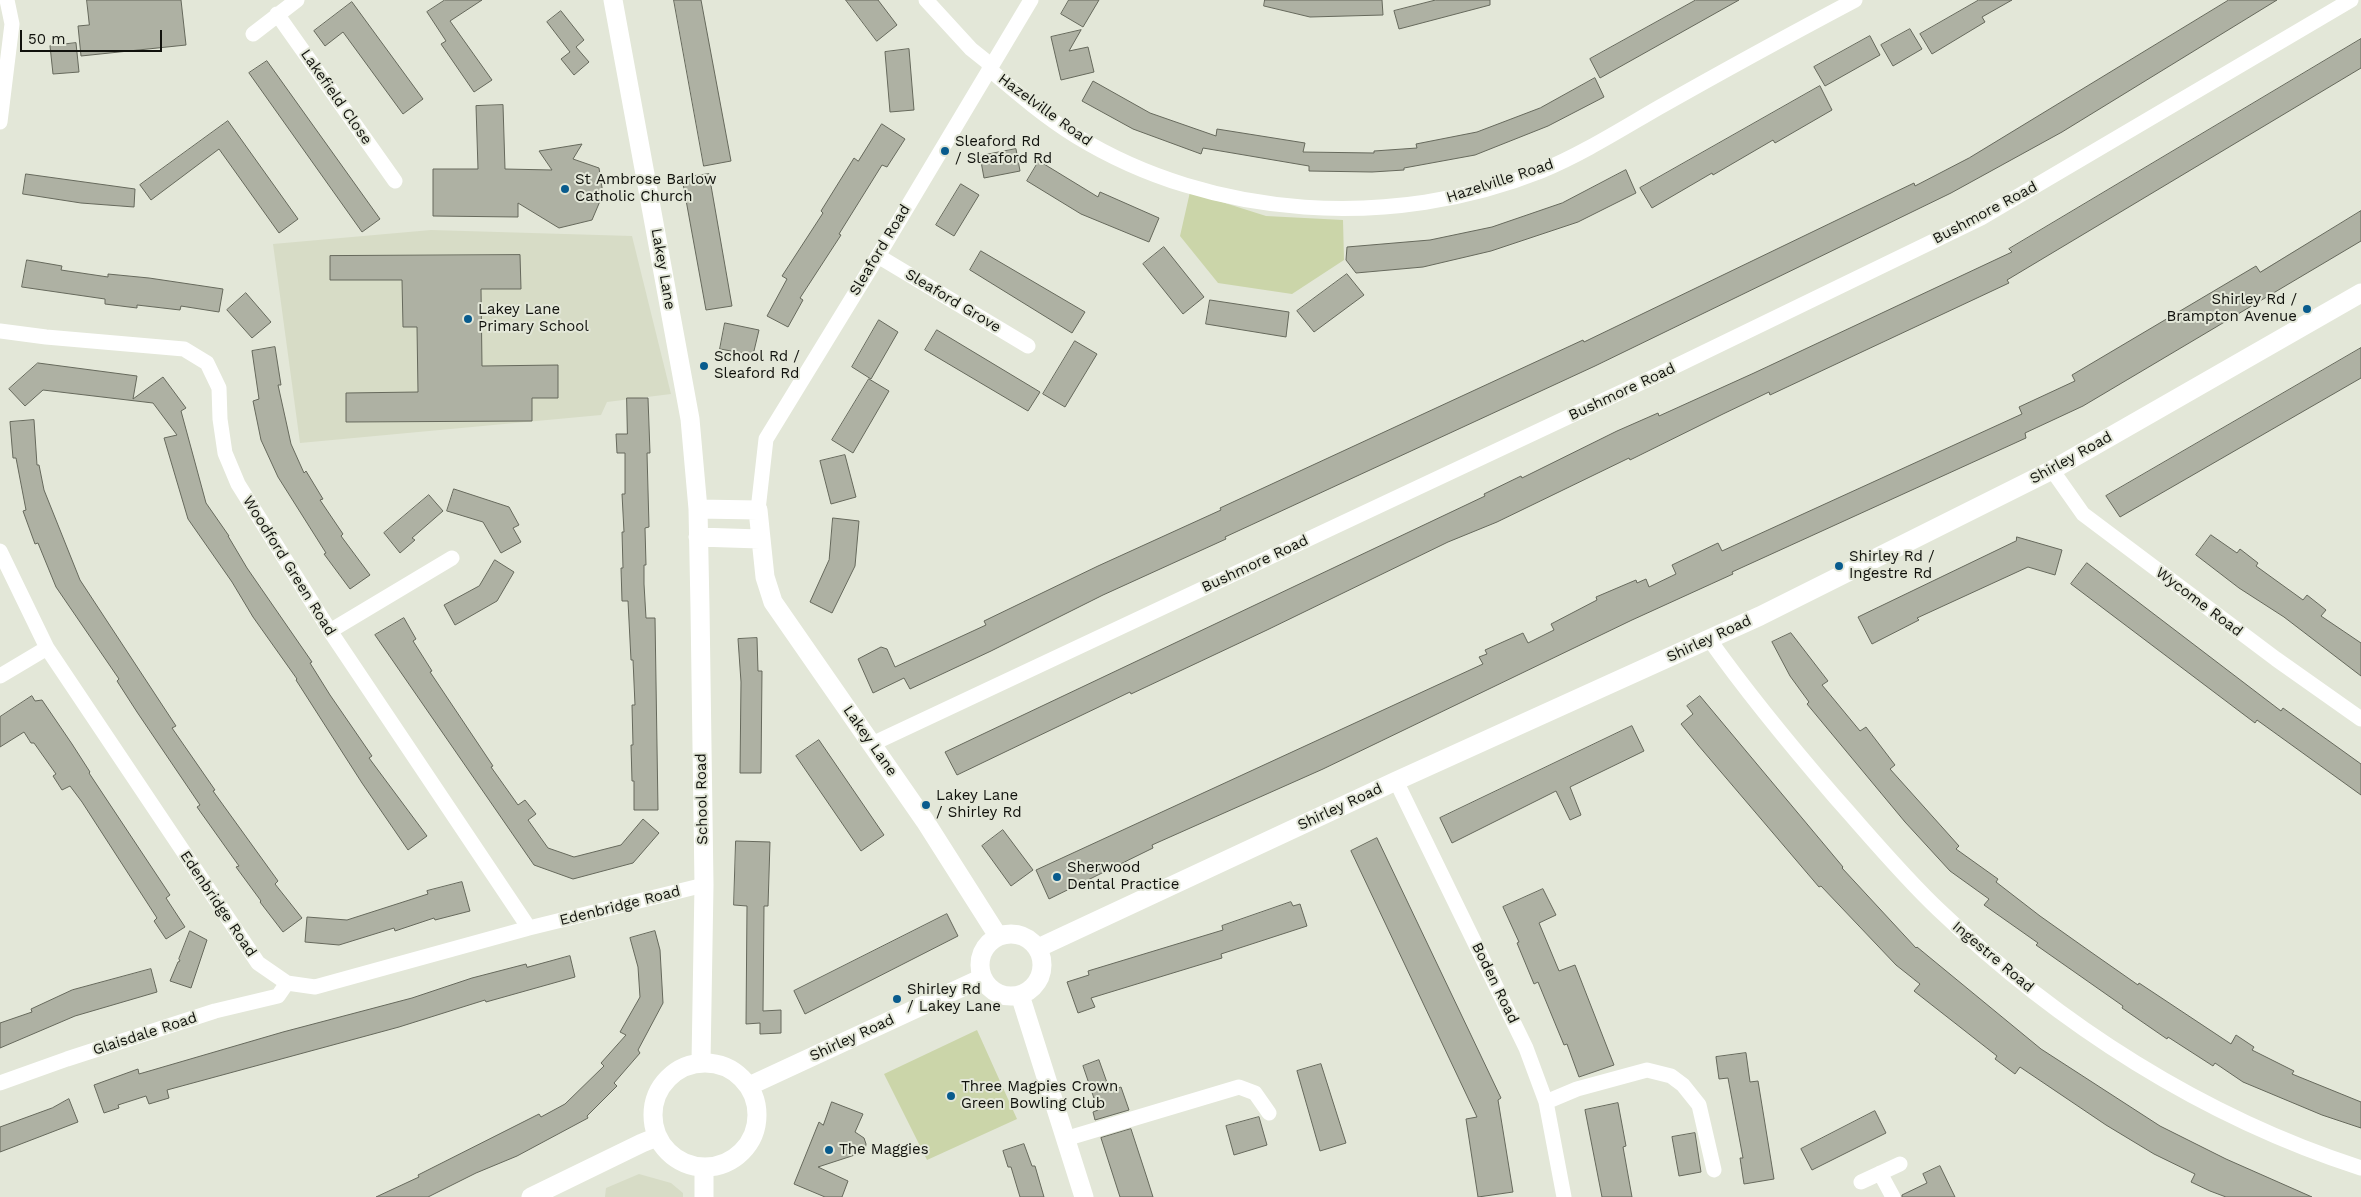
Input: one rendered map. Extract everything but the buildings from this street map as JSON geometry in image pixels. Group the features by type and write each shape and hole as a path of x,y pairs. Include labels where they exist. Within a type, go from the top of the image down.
{"street":[{"path":"0,122 12,24 7,0"},
{"path":"252,34 297,0"},
{"name":"Lakey Lane","path":"613,0 690,419 698,509 698,537"},
{"name":"Hazelville Road","path":"926,0 990,67 1075,135 1108,153 1165,178 1266,203 1346,209 1405,206 1477,191 1540,171 1593,146 1855,0"},
{"name":"Sleaford Road","path":"758,510 766,438 878,256 1030,0"},
{"name":"Bushmore Road","path":"872,744 1650,379 1981,218 2352,0"},
{"name":"Lakefield Close","path":"277,14 395,181"},
{"name":"Sleaford Grove","path":"878,256 1028,346"},
{"name":"Shirley Road","path":"1038,948 1396,780 1709,639 2052,470 2361,293"},
{"name":"Woodford Green Road","path":"0,331 184,349 206,363 219,388 225,453 238,484 330,631 529,928"},
{"name":"Wycome Road","path":"2052,470 2083,514 2276,659 2361,719"},
{"path":"698,509 758,510"},
{"name":"Lakey Lane","path":"758,510 765,577 773,602 925,821 998,936"},
{"path":"698,537 760,539"},
{"name":"School Road","path":"698,537 704,885 701,1062"},
{"name":"Edenbridge Road","path":"0,550 47,648 258,963 287,983 315,987 529,928 704,885"},
{"path":"330,631 452,558"},
{"name":"Ingestre Road","path":"1709,639 1769,719 1881,849 1939,910 2002,966 2073,1022 2146,1069 2200,1100 2312,1152 2361,1168"},
{"path":"0,676 47,648"},
{"name":"Boden Road","path":"1396,780 1526,1048 1546,1102 1564,1197"},
{"path":"1015,933 1024,936 1038,948 1043,966 1041,976 1036,985 1020,995 1002,995 987,985 982,978 980,958 984,949 998,936 1015,933"},
{"name":"Shirley Road","path":"749,1086 982,978"},
{"name":"Glaisdale Road","path":"0,1083 215,1011 278,996 287,983"},
{"path":"1020,995 1084,1197"},
{"path":"701,1062 716,1063 734,1071 749,1086 758,1111 751,1140 732,1160 718,1166 704,1167 686,1164 678,1160 665,1148 657,1137 652,1110 655,1096 664,1081 678,1069 701,1062"},
{"path":"1546,1102 1577,1089 1647,1070 1671,1076 1683,1085 1699,1105 1714,1170"},
{"path":"1065,1139 1239,1087 1254,1092 1269,1113"},
{"path":"531,1197 657,1137"},
{"path":"1861,1182 1900,1164"},
{"path":"704,1167 704,1197"},
{"path":"1880,1173 1893,1197"}],"shaded area":[{"name":"Lakey Lane Primary School","path":"431,230 632,236 671,394 607,402 601,415 300,443 273,244"},
{"path":"639,1174 671,1183 683,1193 683,1197 605,1197 606,1188"}],"green space":[{"path":"1190,192 1266,216 1343,220 1344,260 1292,294 1218,283 1180,236"},
{"name":"Three Magpies Crown Green Bowling Club","path":"977,1030 1017,1119 927,1160 884,1074"}],"place":[{"name":"Sleaford Rd / Sleaford Rd","path":"945,151"},
{"name":"St Ambrose Barlow Catholic Church","path":"565,189"},
{"name":"Shirley Rd / Brampton Avenue","path":"2307,309"},
{"name":"Lakey Lane Primary School","path":"468,319"},
{"name":"School Rd / Sleaford Rd","path":"704,366"},
{"name":"Shirley Rd / Ingestre Rd","path":"1839,566"},
{"name":"Lakey Lane / Shirley Rd","path":"926,805"},
{"name":"Sherwood Dental Practice","path":"1057,877"},
{"name":"Shirley Rd / Lakey Lane","path":"897,999"},
{"name":"Three Magpies Crown Green Bowling Club","path":"951,1096"},
{"name":"The Maggies","path":"829,1150"}]}
